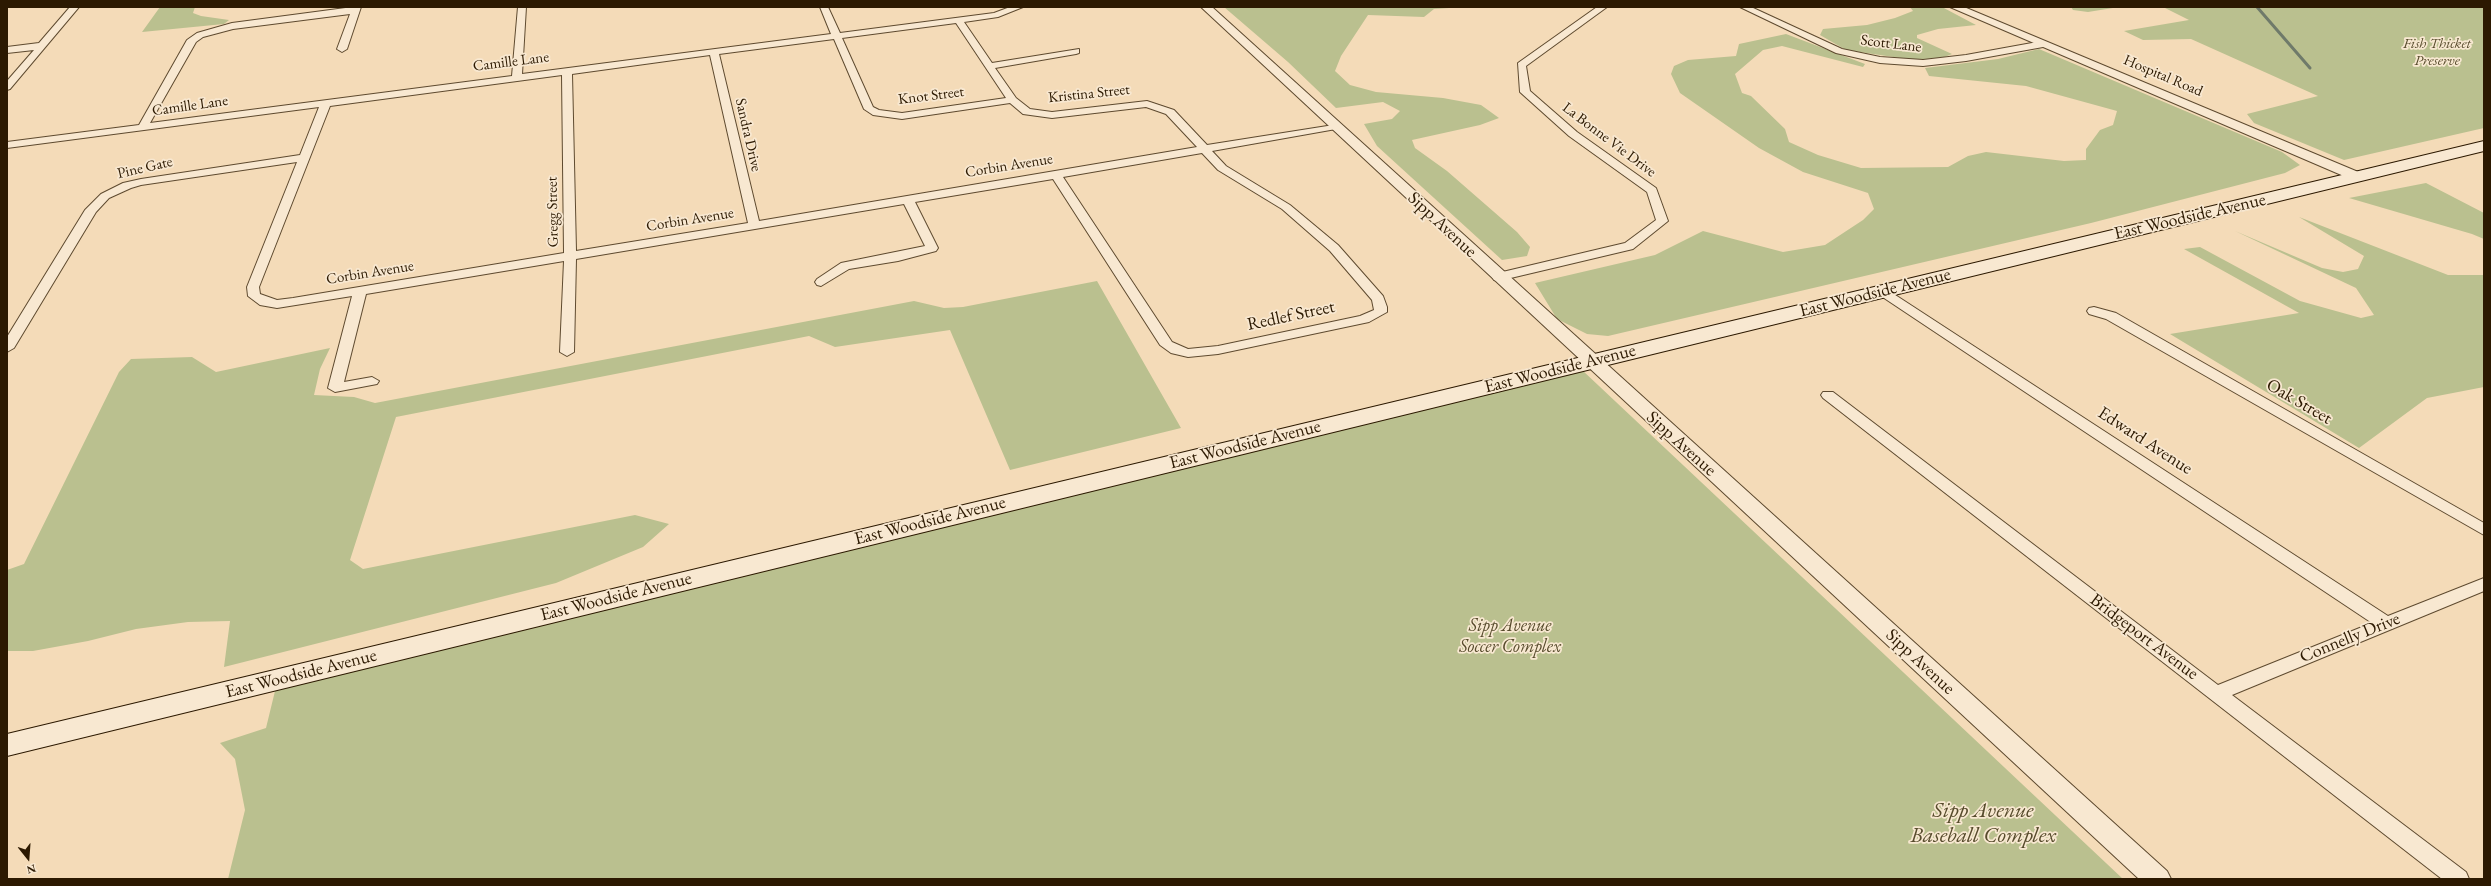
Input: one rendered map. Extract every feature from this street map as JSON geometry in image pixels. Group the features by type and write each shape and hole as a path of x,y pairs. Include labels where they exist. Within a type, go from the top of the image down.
{"main road":[{"name":"East Woodside Avenue","path":"7,745 2484,146"}],"street":[{"path":"7,87 75,7"},
{"path":"517,76 522,7"},
{"name":"Knot Street","path":"824,7 869,109 877,113 890,116 914,116 1012,100"},
{"name":"Camille Lane","path":"7,145 517,76 995,15 1019,7"},
{"name":"Sipp Avenue","path":"1206,7 1498,277 2157,879"},
{"name":"La Bonne Vie Drive","path":"1498,277 1629,246 1662,221 1652,190 1572,134 1525,92 1521,65 1603,7"},
{"name":"Scott Lane","path":"1744,7 1839,51 1880,60 1923,63 1966,58 2043,44"},
{"name":"Hospital Road","path":"1955,7 2358,177"},
{"path":"143,127 192,40 200,34 232,26 356,9 342,50"},
{"name":"Kristina Street","path":"958,20 991,66 1012,100 1027,112 1039,114 1067,114 1131,104 1147,104 1161,107 1170,112 1203,150"},
{"path":"7,50 41,46"},
{"path":"991,66 1076,51"},
{"name":"Sandra Drive","path":"714,52 754,225"},
{"name":"Gregg Street","path":"567,70 570,256 567,352"},
{"name":"Corbin Avenue","path":"326,102 302,158 253,287 254,296 277,304 570,256 907,198 1056,175 1336,126"},
{"name":"Redlef Street","path":"1056,175 1167,345 1176,350 1188,354 1218,350 1364,319 1380,312 1381,307 1378,299 1334,248 1286,207 1222,168 1203,150"},
{"name":"Pine Gate","path":"7,348 91,210 105,196 127,185 141,182 302,158"},
{"path":"821,282 845,266 898,258 932,248 907,198"},
{"path":"360,291 335,388 372,381"},
{"name":"Edward Avenue","path":"1883,291 2386,623"},
{"name":"Oak Street","path":"2094,311 2111,316 2484,530"},
{"name":"Bridgeport Avenue","path":"1828,395 2458,879"},
{"name":"Connelly Drive","path":"2217,693 2484,584"}],"green space":[{"path":"160,7 195,7 193,13 201,16 229,20 224,24 142,32"},
{"path":"1224,7 1464,7 1434,9 1424,17 1368,15 1341,56 1335,71 1350,85 1376,92 1443,98 1481,105 1499,118 1480,125 1412,140 1415,148 1447,171 1517,232 1530,247 1527,256 1502,260 1377,146 1364,124 1392,119 1400,111 1383,102 1336,108 1288,62"},
{"path":"1910,7 1942,7 1976,25 1938,29 1917,35 1917,38 1952,54 1942,58 1914,60 1846,50 1820,35 1823,29 1867,25 1895,18 1913,11"},
{"path":"2071,7 2119,7 2088,12 2073,10"},
{"name":"Fish Thicket Preserve","path":"2163,7 2484,7 2484,128 2344,160 2254,123 2247,114 2318,96 2191,39 2143,40 2124,31 2189,20"},
{"path":"1786,34 1865,64 1863,67 1782,46 1763,50 1735,74 1742,93 1751,96 1785,129 1789,142 1818,155 1861,168 1948,167 1968,156 1986,152 2064,161 2086,160 2086,149 2100,130 2113,125 2117,111 2026,86 1929,76 1925,68 1998,59 2039,49 2282,152 2300,165 2285,173 2091,223 1608,336 1587,334 1557,319 1535,283 1655,255 1703,231 1783,252 1825,245 1863,220 1874,209 1868,193 1803,172 1759,148 1680,93 1671,74 1674,66 1688,60 1736,56 1739,44"},
{"path":"2426,183 2484,213 2484,239 2472,234 2349,198"},
{"path":"2299,217 2448,275 2484,275 2484,387 2427,398 2359,448 2170,334 2299,313 2184,249 2200,247 2300,301 2361,318 2374,315 2356,288 2235,231 2322,268 2343,272 2358,269 2364,256"},
{"path":"1097,281 1181,428 1010,470 950,330 835,347 809,336 396,417 350,560 363,569 635,515 669,524 643,547 556,583 224,667 230,621 188,622 136,629 88,641 33,651 7,651 7,570 24,564 119,372 131,359 192,357 216,372 330,348 320,369 314,395 354,397 375,403 914,301 944,308 963,307"},
{"name":"Sipp Avenue Soccer Complex","path":"1582,370 2123,879 228,879 245,810 235,759 220,743 266,728 275,691"}],"waterway":[{"path":"2257,7 2310,68"}],"park label":[{"name":"Sipp Avenue Baseball Complex","path":"1983,824"}]}
